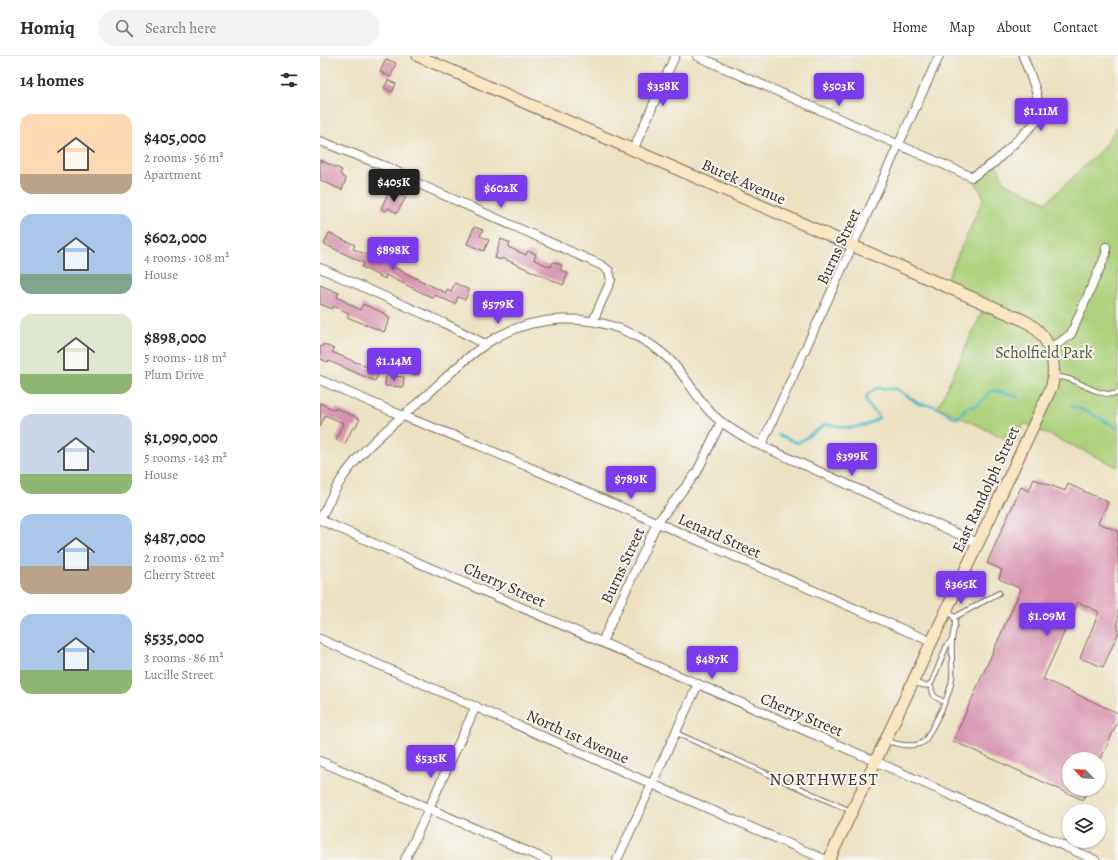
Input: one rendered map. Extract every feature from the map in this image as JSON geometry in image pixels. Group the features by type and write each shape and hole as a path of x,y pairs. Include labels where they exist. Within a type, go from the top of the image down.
{"street":[{"name":"Burek Avenue","path":"418,56 1028,323 1038,330 1048,347"},
{"path":"633,150 675,56"},
{"path":"697,56 972,177 995,162 1036,122 1039,114 1039,102 1023,56"},
{"name":"Burns Street","path":"761,446 939,56"},
{"path":"320,141 392,169 419,184 601,265 609,271 611,280 593,321"},
{"path":"1048,347 1059,343 1071,334 1104,260 1106,247"},
{"path":"320,268 444,323 485,344"},
{"path":"320,520 338,485 351,466 369,447 403,416 485,344 510,331 541,322 564,319 593,321 630,333 663,354 676,366 708,410 720,422 761,446 978,543"},
{"name":"East Randolph Street","path":"829,860 932,642 951,613 978,543 1048,394 1054,377 1054,362 1048,347"},
{"name":"Lenard Street","path":"320,380 403,416 478,445 932,642"},
{"name":"Burns Street","path":"602,642 657,523 697,472 720,422"},
{"name":"Cherry Street","path":"320,520 698,684 1095,860"},
{"name":"North 1st Avenue","path":"320,639 826,860"},
{"path":"617,860 698,684"},
{"path":"405,860 476,706"},
{"path":"320,761 547,860"}],"lane":[{"path":"1054,377 1060,376 1076,380 1096,391 1112,395 1118,393"},
{"path":"886,741 911,745 921,744 925,741 944,702 952,678 951,613 999,594"},
{"path":"944,702 934,696 930,685 947,645 952,639"},
{"path":"913,683 924,686 930,685"},
{"path":"676,733 852,812"}],"green space":[{"name":"Scholfield Park","path":"1118,126 1118,467 1024,423 1015,443 938,407 988,299 946,281 984,198 972,177 995,162 1005,183 1047,202 1100,151"}],"building":[{"path":"386,59 396,63 391,77 380,72"},
{"path":"388,80 396,84 392,92 384,88"},
{"path":"320,160 342,170 340,174 346,179 342,190 320,180"},
{"path":"397,192 406,197 397,213 388,208 386,211 381,208 388,194 395,198"},
{"path":"474,227 483,230 480,236 489,240 484,251 467,244"},
{"path":"329,233 355,245 353,249 368,255 369,252 382,258 384,254 394,259 391,266 446,293 447,289 451,291 455,283 469,290 465,300 458,297 455,304 435,295 433,298 386,275 385,279 362,267 364,263 324,244"},
{"path":"501,239 510,243 508,247 526,255 528,251 536,254 534,260 551,267 553,262 562,265 560,270 568,273 563,285 502,258 501,260 495,258"},
{"path":"320,285 339,293 337,297 360,310 363,304 386,314 386,316 390,318 384,332 347,317 349,313 333,306 332,309 320,304"},
{"path":"498,292 510,297 507,303 510,305 506,313 491,306"},
{"path":"323,344 334,349 332,352 379,372 375,381 329,361 320,359 320,346 322,347"},
{"path":"412,365 420,366 419,375 411,374"},
{"path":"386,376 404,377 403,387 385,386"},
{"path":"320,403 335,410 336,408 360,419 355,428 353,427 345,444 336,440 343,423 325,415 320,427"},
{"path":"1034,479 1065,491 1068,484 1108,502 1098,523 1118,531 1118,634 1103,667 1080,658 1099,612 1078,602 1043,679 1118,713 1118,721 1104,752 1062,752 1062,790 953,741 1021,589 999,579 1002,570 987,563 1021,487 1029,491"},
{"path":"1074,796 1085,796 1083,800"}],"waterway":[{"path":"778,435 798,443 826,424 851,428 866,425 879,418 867,402 868,394 877,388 897,389 919,404 934,406 955,418 958,418 966,408 978,405 991,391 1019,397"},
{"path":"1071,406 1088,412 1118,428"}],"district":[{"name":"NORTHWEST","path":"824,779"}]}
